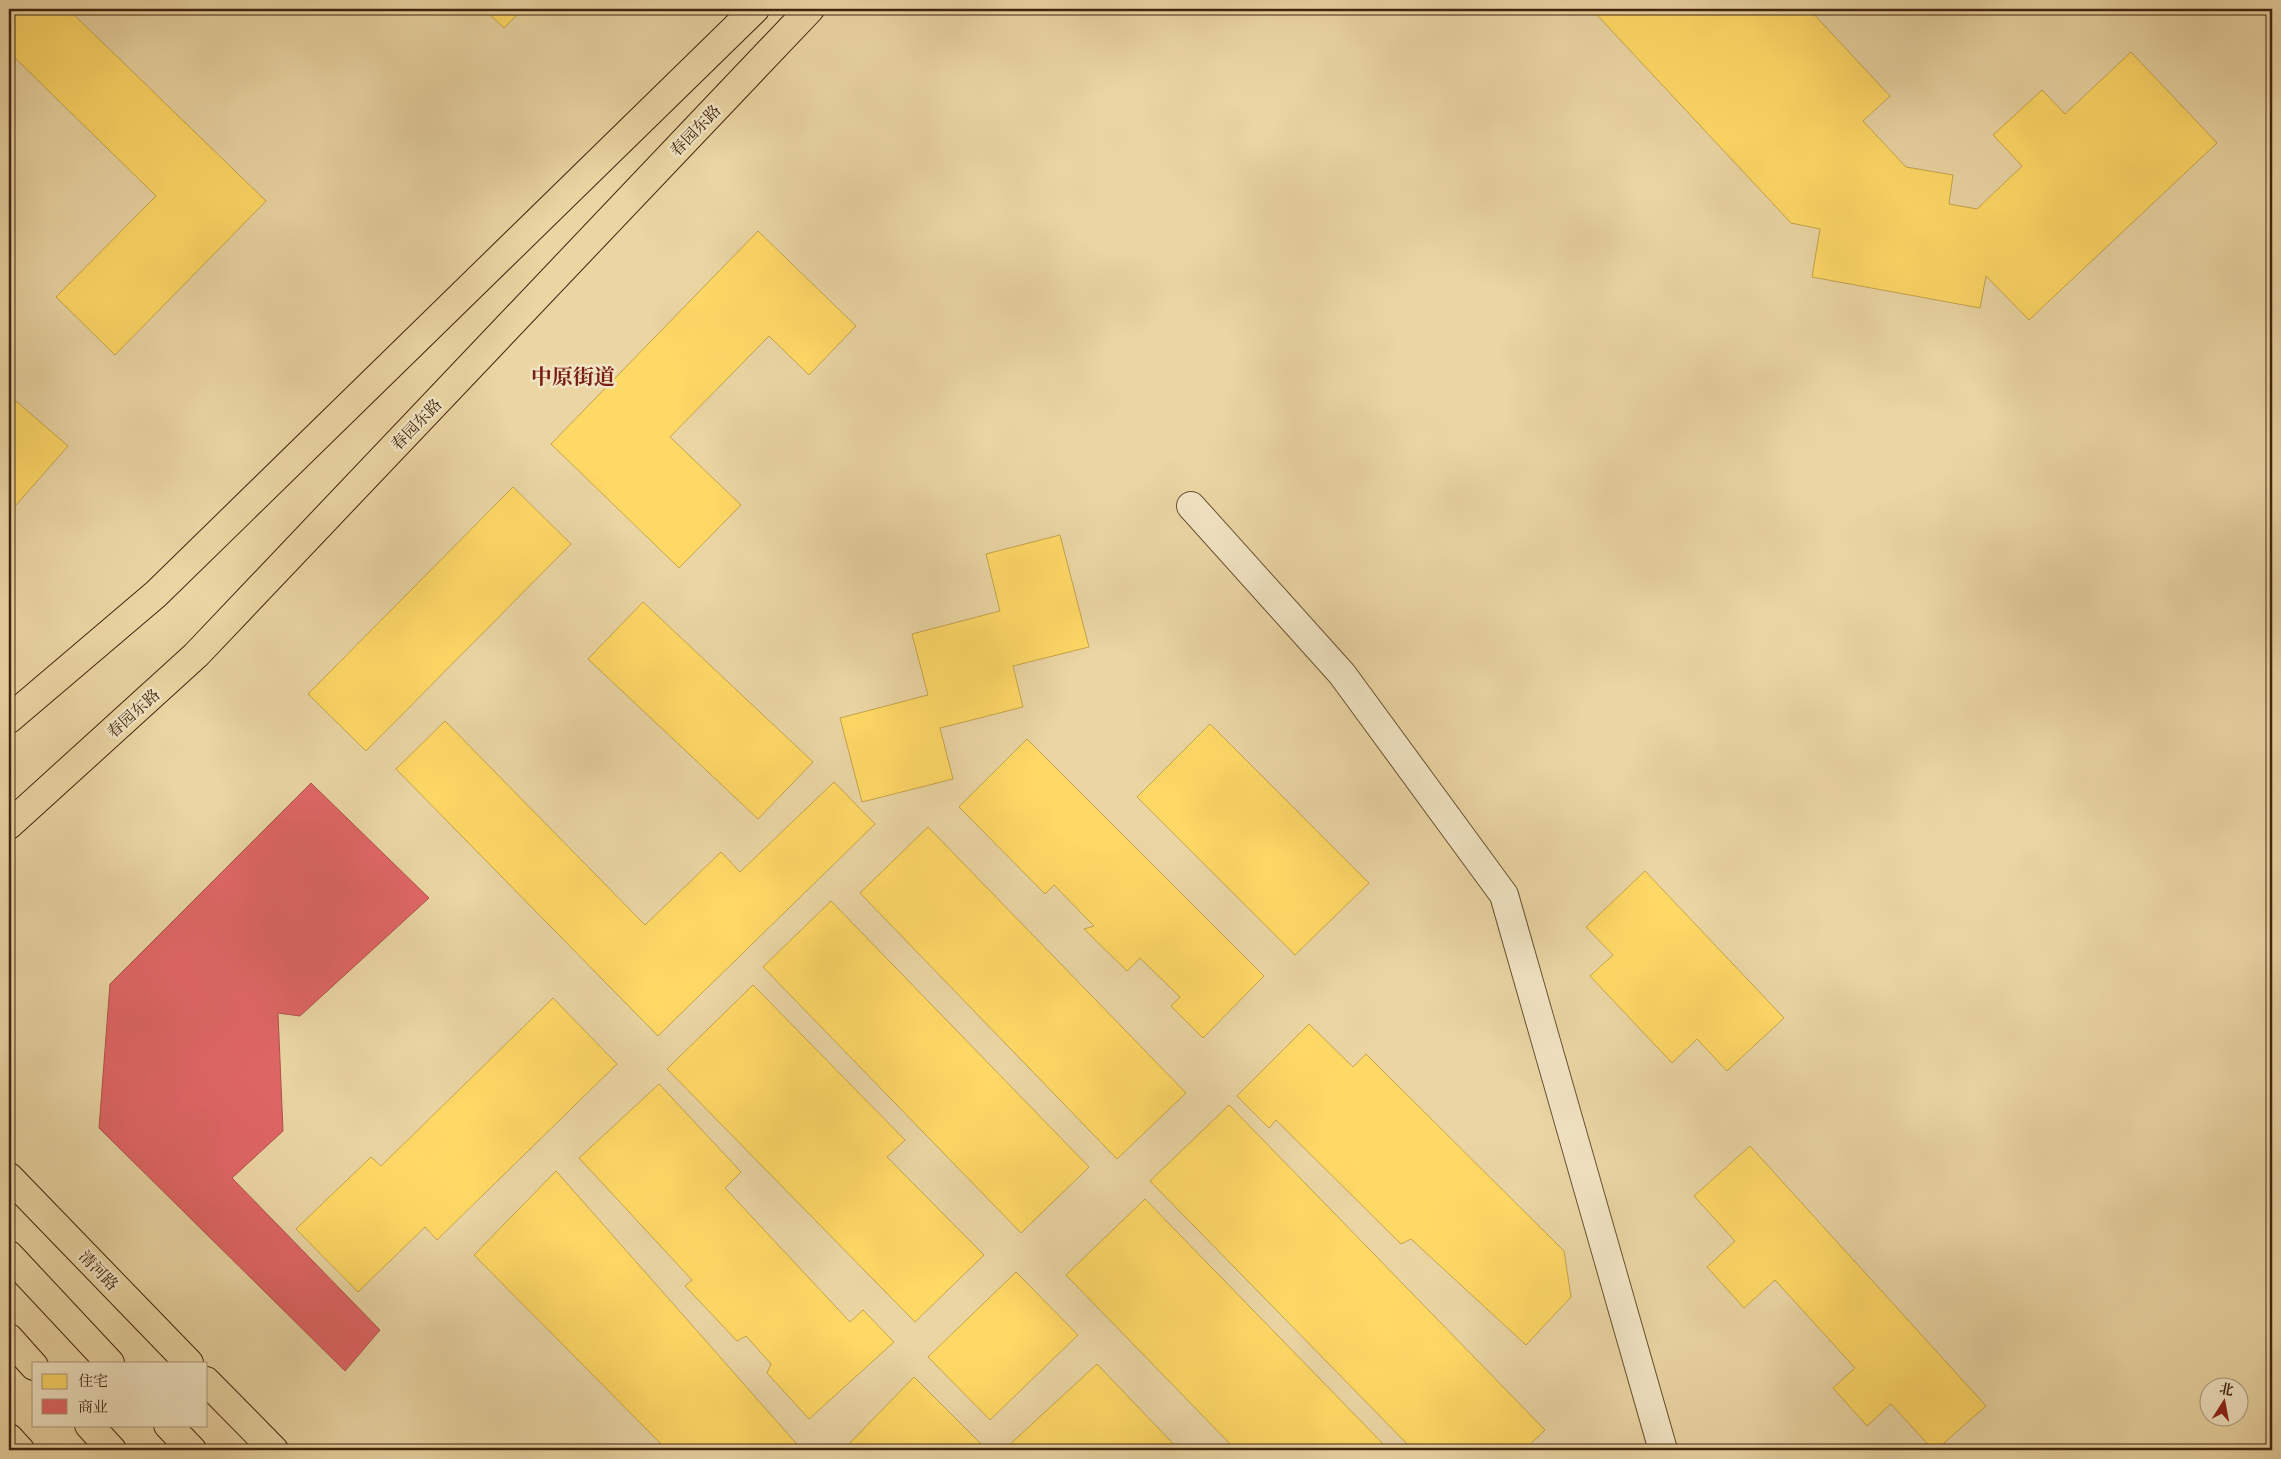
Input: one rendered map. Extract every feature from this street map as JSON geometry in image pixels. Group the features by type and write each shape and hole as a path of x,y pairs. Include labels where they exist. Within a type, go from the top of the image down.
{"main road":[{"path":"9,719 156,594 755,9"},
{"name":"春园东路","path":"9,825 196,655 810,9"},
{"name":"清河路","path":"9,1177 188,1362"},
{"path":"9,1255 109,1362"},
{"path":"9,1338 32,1364"},
{"path":"208,1382 274,1450"},
{"path":"90,1426 112,1450"},
{"path":"169,1426 192,1450"},
{"path":"9,1440 20,1450"}],"street":[{"path":"1191,506 1342,674 1504,895 1663,1450"}],"building: 住宅":[{"path":"9,9 68,9 266,201 115,355 56,297 156,196 9,52"},
{"path":"484,9 523,9 504,28"},
{"path":"1604,9 1809,9 1890,96 1863,121 1906,167 1953,175 1949,204 1977,209 2022,166 1993,135 2042,90 2065,114 2131,52 2217,143 2029,320 1986,276 1980,308 1812,277 1820,229 1791,223 1597,15"},
{"path":"758,231 856,326 809,375 769,336 670,437 741,505 679,568 551,444"},
{"path":"9,395 68,446 9,513"},
{"path":"513,487 571,544 366,751 308,694"},
{"path":"1060,535 1089,647 1013,666 1023,707 940,728 953,779 862,802 840,718 928,695 912,634 1000,611 986,554"},
{"path":"643,602 813,762 758,819 588,659"},
{"path":"445,721 645,925 721,852 740,872 834,782 875,824 658,1036 396,769"},
{"path":"1210,724 1369,883 1295,955 1137,797"},
{"path":"1027,739 1264,976 1203,1038 1171,1006 1180,997 1140,958 1127,971 1084,929 1094,926 1054,885 1045,894 959,807"},
{"path":"928,827 1186,1093 1117,1159 860,893"},
{"path":"1645,871 1784,1018 1727,1071 1697,1039 1672,1063 1590,976 1613,955 1586,927"},
{"path":"831,901 1089,1167 1021,1233 763,967"},
{"path":"753,985 905,1140 887,1157 984,1255 915,1322 667,1069"},
{"path":"553,998 617,1064 437,1240 425,1227 358,1292 296,1229 371,1157 381,1166"},
{"path":"1309,1024 1353,1067 1366,1054 1564,1251 1571,1297 1526,1345 1411,1239 1401,1244 1276,1120 1269,1128 1237,1096"},
{"path":"659,1084 741,1172 725,1188 850,1322 863,1310 894,1342 809,1419 767,1373 771,1364 746,1336 737,1341 685,1286 692,1280 579,1158"},
{"path":"1229,1105 1545,1430 1524,1450 1413,1450 1150,1181"},
{"path":"1750,1146 1986,1406 1936,1450 1933,1450 1891,1404 1867,1426 1833,1388 1855,1368 1775,1280 1744,1308 1707,1267 1735,1241 1694,1196"},
{"path":"556,1171 802,1450 667,1450 474,1255"},
{"path":"1145,1199 1389,1450 1236,1450 1066,1275"},
{"path":"1016,1272 1078,1335 990,1420 928,1357"},
{"path":"1097,1364 1179,1450 1010,1450 1007,1447"},
{"path":"914,1377 987,1450 843,1450"}],"building: 商业":[{"path":"311,783 429,898 300,1016 278,1013 283,1131 232,1178 380,1330 345,1371 99,1128 110,984"}],"district":[{"name":"中原街道","path":"573,377"}]}
